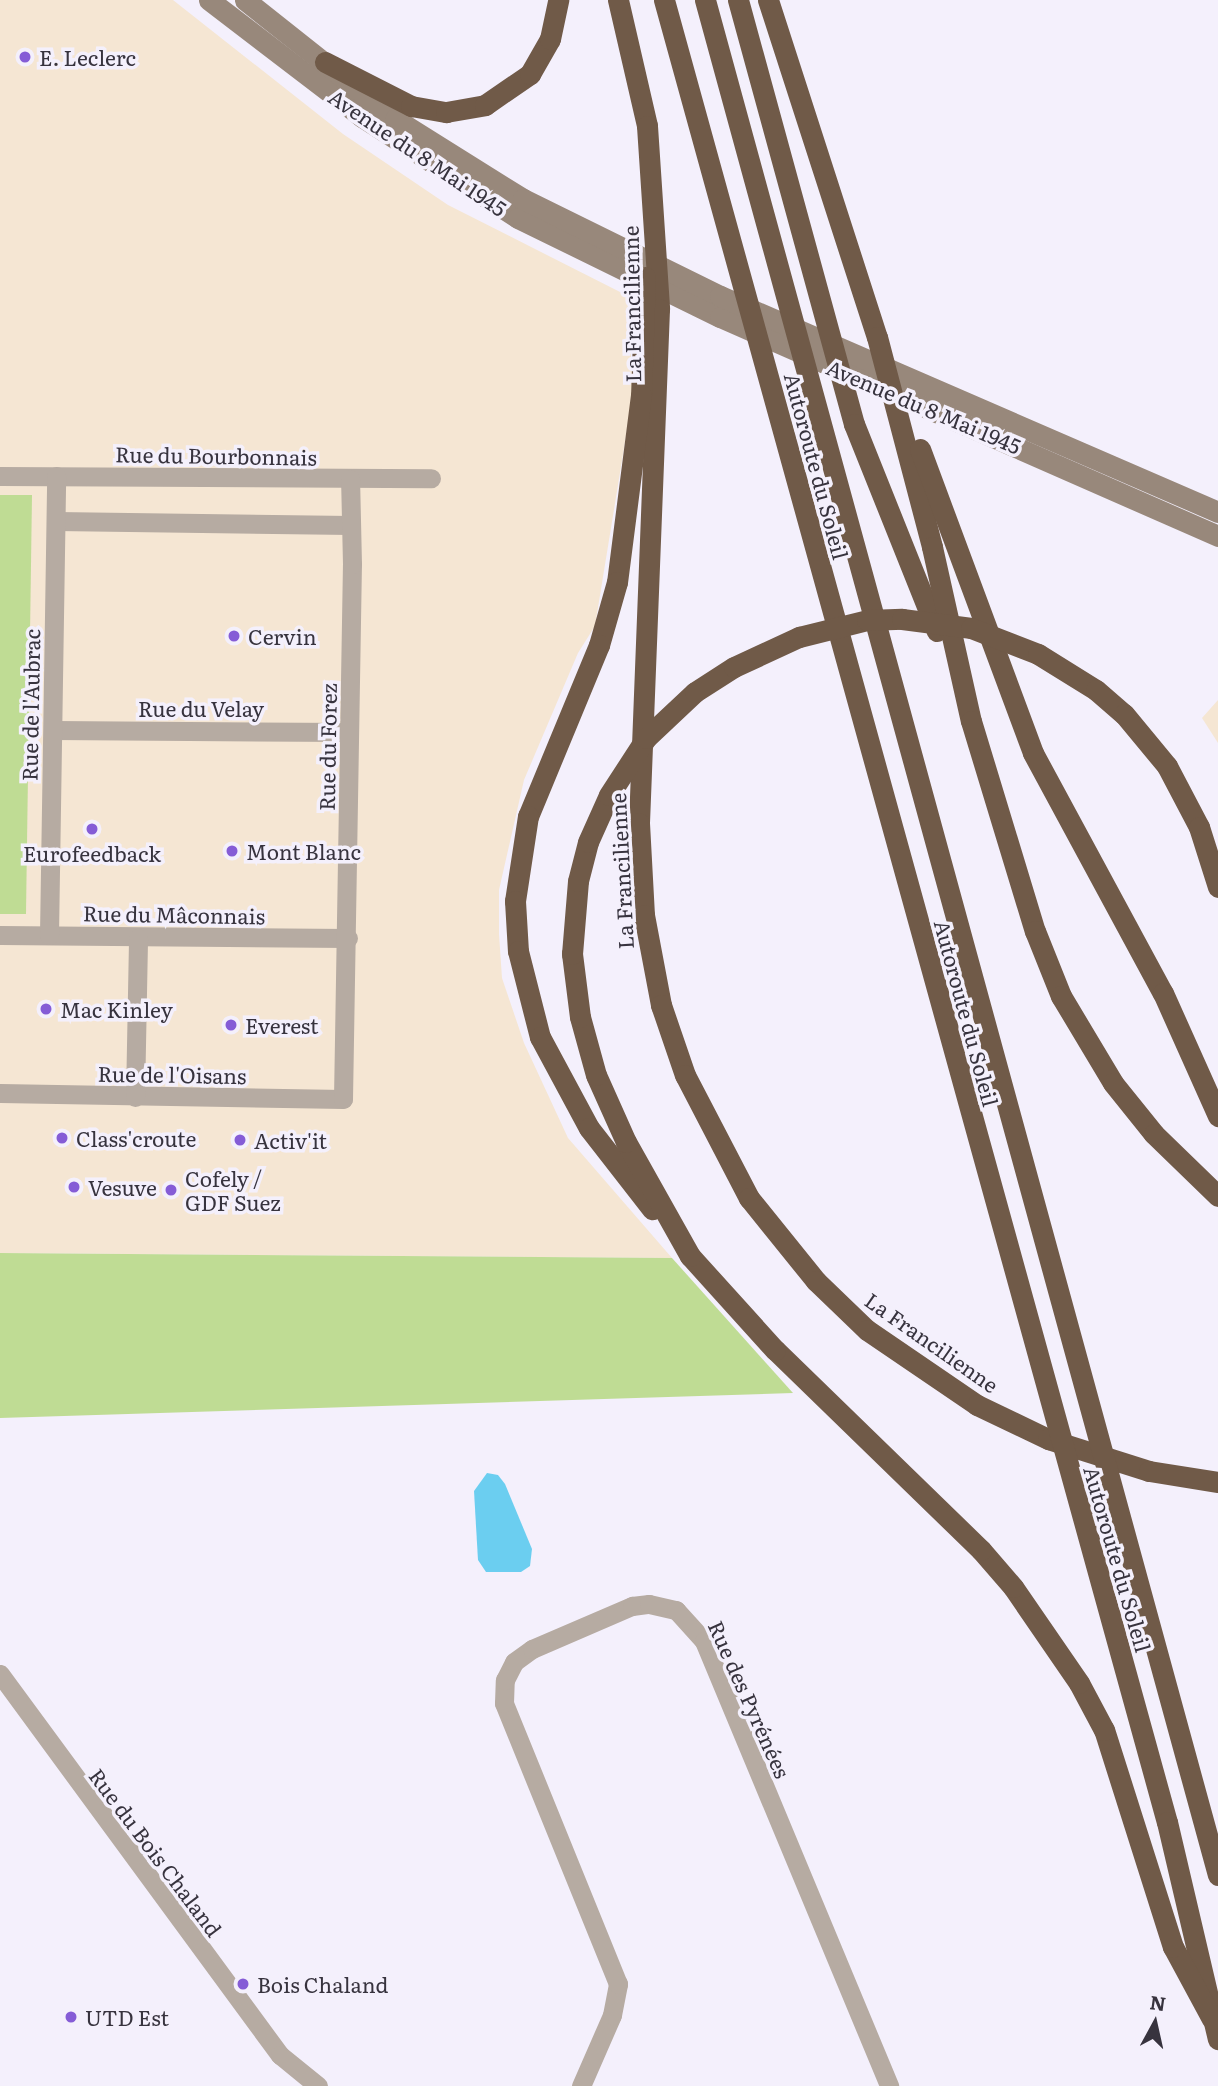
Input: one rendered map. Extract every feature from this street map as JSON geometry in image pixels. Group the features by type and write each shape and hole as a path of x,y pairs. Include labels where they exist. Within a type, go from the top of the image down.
{"highway":[{"path":"325,62 411,106 446,112 485,105 530,74 550,39 558,0"},
{"name":"La Francilienne","path":"618,0 649,152 659,309 639,823 644,915 661,1005 685,1075 713,1137 748,1198 793,1256 867,1330 999,1417 1085,1452 1165,1474 1218,1482"},
{"name":"Autoroute du Soleil","path":"664,0 1167,1822 1215,2029"},
{"name":"Autoroute du Soleil","path":"705,0 1218,1875"},
{"path":"738,0 854,424 971,721"},
{"path":"768,0 877,337 1021,724 1163,992 1218,1116"},
{"path":"649,152 641,395 624,544 599,645 528,816 516,877 515,927 533,1017 572,1102 608,1155 690,1256 775,1350 981,1550 1048,1635 1104,1730 1173,1947 1215,2029"},
{"path":"877,337 932,547 971,721 1028,910 1071,1015 1133,1109 1218,1196"},
{"path":"690,1256 611,1111 580,1017 572,954 575,900 588,842 609,795 635,752 659,725 717,678 787,642 832,626 902,619 971,628 1014,643 1097,690 1146,738 1185,796 1218,887"}],"main road":[{"name":"Avenue du 8 Mai 1945","path":"209,0 362,117 468,189 622,259 939,390 1218,512"},
{"name":"Avenue du 8 Mai 1945","path":"245,0 395,119 480,174 622,259 817,360 949,415 1218,536"}],"street":[{"name":"Rue du Bourbonnais","path":"0,476 431,478"},
{"name":"Rue de l'Aubrac","path":"49,935 56,476"},
{"name":"Rue du Forez","path":"344,1099 348,938 349,479"},
{"path":"56,521 350,525"},
{"name":"Rue du Velay","path":"52,730 349,732"},
{"name":"Rue du Mâconnais","path":"0,935 348,938"},
{"path":"135,1097 138,938"},
{"name":"Rue de l'Oisans","path":"0,1093 344,1099"},
{"name":"Rue des Pyrénées","path":"581,2086 612,2015 618,1984 504,1703 505,1680 514,1662 532,1649 632,1606 649,1604 676,1610 704,1641 889,2086"},
{"name":"Rue du Bois Chaland","path":"0,1674 280,2055"},
{"path":"280,2055 290,2086"},
{"path":"280,2055 318,2086"}],"shaded area":[{"path":"0,0 173,0 343,134 448,205 628,296 633,393 595,626 578,653 524,780 499,890 499,934 502,978 524,1043 568,1138 672,1258 0,1253"},
{"path":"1218,700 1218,743 1202,718"}],"green space":[{"path":"0,495 32,495 26,914 0,914"},
{"path":"0,1253 672,1258 793,1393 0,1418"}],"water":[{"path":"487,1473 498,1475 505,1484 532,1549 530,1566 521,1572 486,1572 478,1560 474,1491"}],"place":[{"name":"E. Leclerc","path":"25,57"},
{"name":"Cervin","path":"234,636"},
{"name":"Eurofeedback","path":"92,829"},
{"name":"Mont Blanc","path":"232,851"},
{"name":"Mac Kinley","path":"46,1009"},
{"name":"Everest","path":"231,1025"},
{"name":"Class'croute","path":"62,1138"},
{"name":"Activ'it","path":"240,1140"},
{"name":"Vesuve","path":"74,1187"},
{"name":"Cofely / GDF Suez","path":"171,1190"},
{"name":"Bois Chaland","path":"243,1984"},
{"name":"UTD Est","path":"71,2017"}]}
